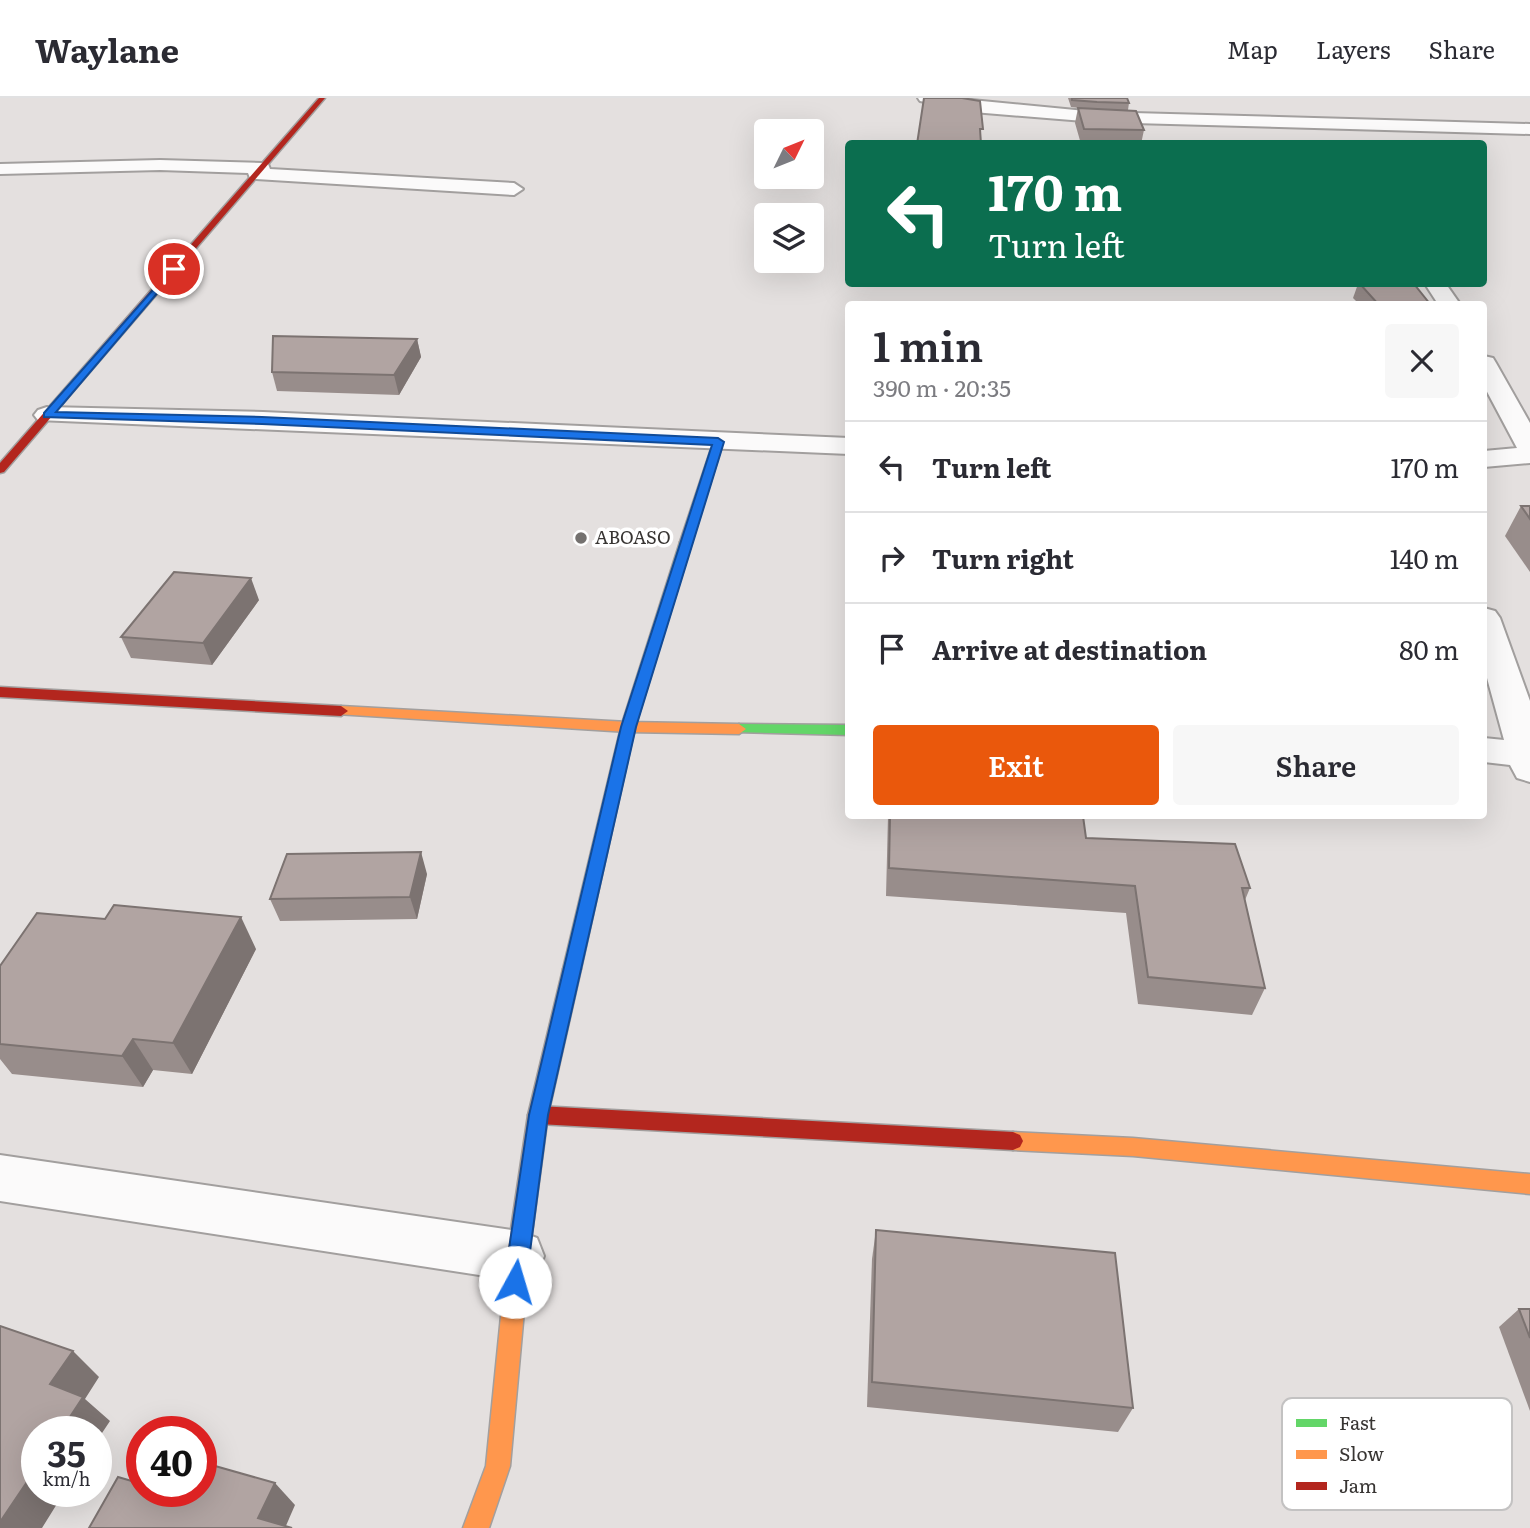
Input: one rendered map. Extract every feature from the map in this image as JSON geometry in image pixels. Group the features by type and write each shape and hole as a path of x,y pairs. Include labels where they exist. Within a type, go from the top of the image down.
{"street":[{"path":"5,459 47,415 322,98"},
{"path":"926,98 973,107 1096,117 1530,127"},
{"path":"1268,106 1301,140"},
{"path":"1509,110 1530,127"},
{"path":"0,169 160,165 259,171 436,188 514,190"},
{"path":"1487,368 1530,447"},
{"path":"47,415 262,420 845,446"},
{"path":"476,1528 498,1466 518,1256 538,1115 628,727 718,442"},
{"path":"1487,459 1530,455"},
{"path":"1487,627 1512,699 1528,759 1487,751"},
{"path":"0,692 628,727 845,730"},
{"path":"538,1115 1133,1147 1530,1184"},
{"path":"0,1178 518,1256"}],"building":[{"path":"924,98 980,101 983,129 980,129 981,140 918,140"},
{"path":"1127,98 1129,103 1072,100"},
{"path":"1078,108 1136,111 1144,130 1084,129"},
{"path":"1363,287 1416,287 1428,301 1375,301"},
{"path":"273,336 417,339 394,375 272,372"},
{"path":"1521,506 1530,506 1530,519"},
{"path":"174,572 251,578 203,643 121,637"},
{"path":"890,819 1083,819 1086,838 1235,844 1250,888 1242,888 1265,988 1148,977 1135,886 889,868"},
{"path":"421,852 410,897 270,899 287,854"},
{"path":"114,905 241,917 173,1043 133,1039 122,1056 0,1044 0,966 37,913 105,919"},
{"path":"876,1230 1115,1253 1133,1408 872,1382"},
{"path":"1519,1309 1530,1309 1530,1338"},
{"path":"0,1326 73,1351 50,1384 83,1397 71,1416 21,1416 21,1491 0,1522"},
{"path":"217,1467 275,1483 258,1518 292,1528 89,1528 101,1507 112,1507 112,1488 118,1477 126,1479 126,1507 217,1507"}],"traffic: fast":[{"path":"572,969 628,727 686,542"},
{"path":"739,729 845,730"}],"traffic: slow":[{"path":"686,542 718,442"},
{"path":"341,711 628,727 739,729"},
{"path":"476,1528 498,1466 518,1256 538,1115 572,969"},
{"path":"1013,1141 1133,1147 1530,1184"}],"traffic: jam":[{"path":"0,470 322,98"},
{"path":"0,692 341,711"},
{"path":"538,1115 1013,1141"}],"place":[{"name":"ABOASO","path":"581,538"}],"route":[{"path":"174,269 47,415 262,420 718,442 628,727 538,1115 515,1282"}]}
